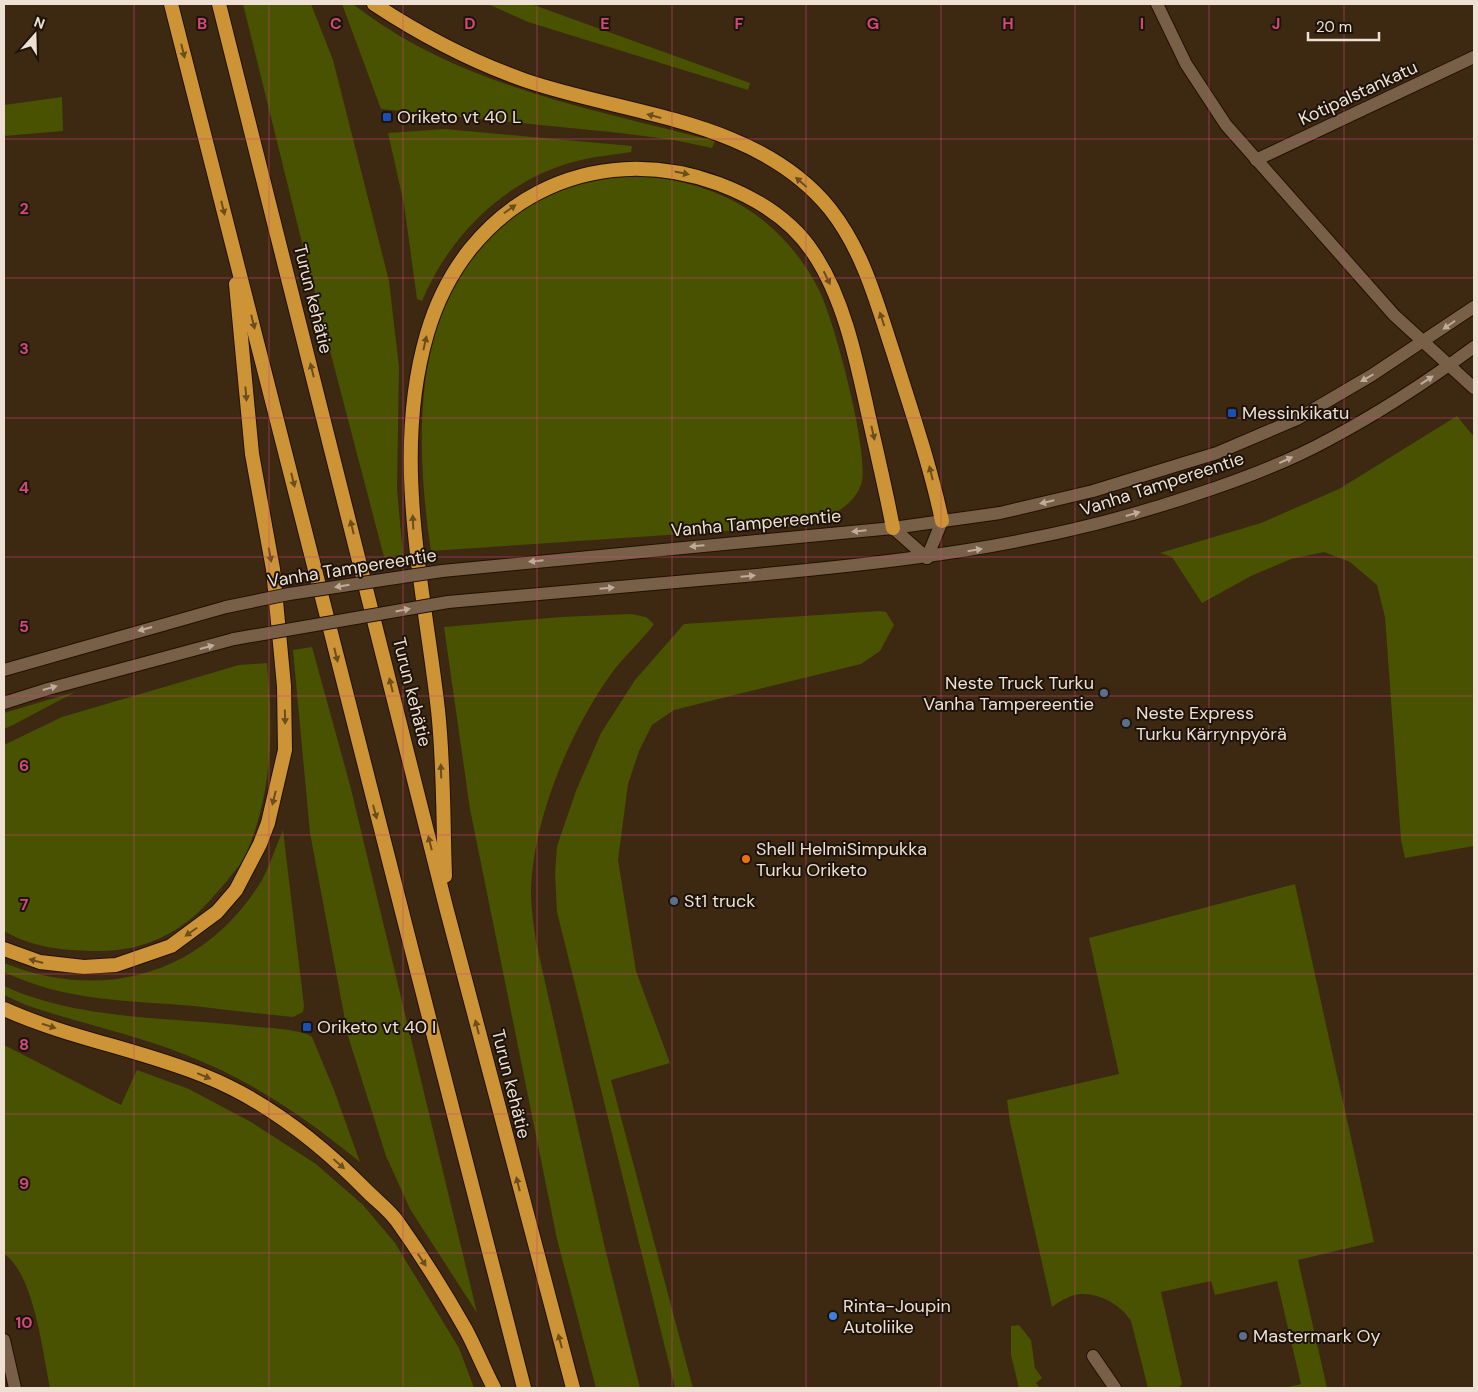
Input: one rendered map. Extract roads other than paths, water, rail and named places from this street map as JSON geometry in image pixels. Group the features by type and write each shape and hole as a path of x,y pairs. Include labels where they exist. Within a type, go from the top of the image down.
{"highway":[{"path":"171,4 292,474 362,761 524,1388"},
{"name":"Turun kehätie","path":"219,4 446,907 573,1388"},
{"path":"374,4 437,42 524,80 577,96 665,118 735,142 781,166 817,195 847,233 865,268 930,469 942,521"},
{"path":"446,907 438,712 414,537 411,469 414,390 426,336 445,287 472,246 505,212 549,187 593,172 626,169 662,170 700,177 742,193 773,212 801,237 814,254 828,280 856,359 893,528"},
{"path":"4,949 40,962 84,967 116,965 171,946 217,912 236,890 260,844 268,823 285,750 284,686 273,569 252,454 232,241"},
{"path":"4,1009 25,1018 130,1049 207,1077 247,1096 294,1126 342,1165 396,1219 446,1295 467,1332 494,1388"}],"main road":[{"path":"1157,4 1186,64 1205,96 1226,125 1394,315 1474,388"},
{"name":"Kotipalstankatu","path":"1256,160 1474,57"},
{"name":"Vanha Tampereentie","path":"4,670 226,607 289,594 442,571 893,528 1000,513 1093,491 1217,453 1297,418 1423,343 1474,307"},
{"name":"Vanha Tampereentie","path":"4,703 48,689 234,639 448,602 871,565 991,548 1088,527 1158,507 1234,481 1328,440 1449,366 1474,347"},
{"path":"893,528 926,558 942,521"},
{"path":"4,1340 15,1388"},
{"path":"1092,1356 1115,1388"}],"place":[{"name":"Oriketo vt 40 L","path":"387,117"},
{"name":"Messinkikatu","path":"1232,413"},
{"name":"Neste Truck Turku Vanha Tampereentie","path":"1104,693"},
{"name":"Neste Express Turku Kärrynpyörä","path":"1126,723"},
{"name":"Shell HelmiSimpukka Turku Oriketo","path":"746,859"},
{"name":"St1 truck","path":"674,901"},
{"name":"Oriketo vt 40 I","path":"307,1027"},
{"name":"Rinta-Joupin Autoliike","path":"833,1316"},
{"name":"Mastermark Oy","path":"1243,1336"}]}
